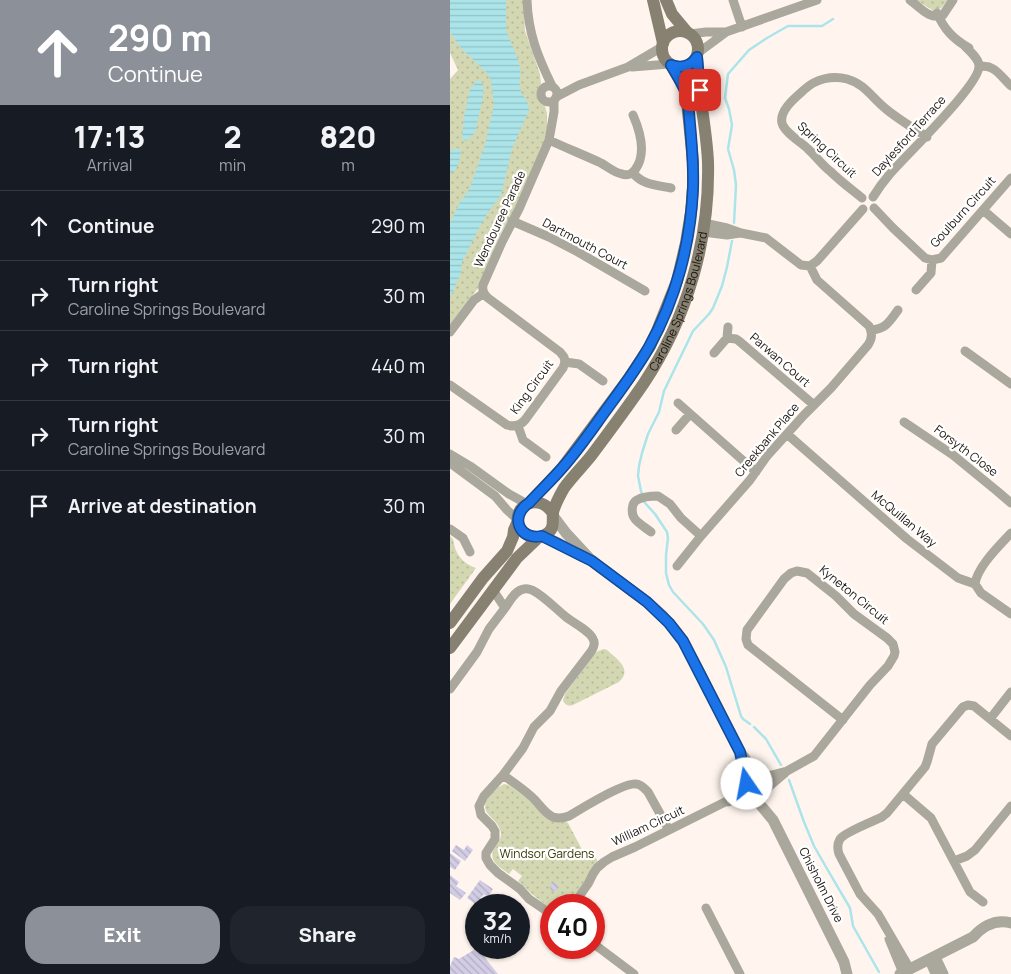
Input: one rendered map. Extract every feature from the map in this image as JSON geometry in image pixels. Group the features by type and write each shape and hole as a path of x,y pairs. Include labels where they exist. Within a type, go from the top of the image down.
{"main road":[{"path":"653,0 663,57 670,64 681,68 690,64 697,55 697,42 672,14 666,0"},
{"path":"662,45 668,35 673,32 682,31 689,33"},
{"name":"Caroline Springs Boulevard","path":"553,515 564,488 610,430 660,357 675,328 688,294 698,260 704,228 708,184 708,162 697,55"},
{"name":"Caroline Springs Boulevard","path":"528,503 560,472 629,378 650,346 677,281 689,226 693,188 693,162 686,91 670,64"},
{"path":"689,226 704,228"},
{"path":"450,623 483,578 507,551 520,511 528,503 543,503 547,506 553,515 554,523 548,533 541,536 517,558 450,648"},
{"path":"518,520 526,534 541,536"}],"street":[{"name":"Wendouree Parade","path":"484,293 483,285 512,221 522,204 549,140 554,112 552,92 528,23 527,0"},
{"path":"732,0 742,28"},
{"path":"689,33 726,32 742,28 817,0"},
{"path":"910,0 937,15 952,36 964,45 982,67 1008,83"},
{"path":"937,15 953,0"},
{"path":"697,55 726,32"},
{"path":"552,92 579,85 628,67 662,45"},
{"path":"628,67 670,64"},
{"name":"Daylesford Terrace","path":"873,197 889,175 927,137 982,67"},
{"name":"Spring Circuit","path":"862,198 830,172 785,129 782,123 782,115 797,96 819,80 846,78 860,84 886,109 927,137"},
{"name":"Wendouree Parade","path":"551,126 544,100 550,102 552,92"},
{"path":"549,140 619,173 625,175 633,173 642,153 638,128 633,115"},
{"path":"633,173 643,182 671,188"},
{"name":"Goulburn Circuit","path":"874,208 925,258 932,260 941,258 1011,178"},
{"path":"868,195 873,197 876,203 874,208 870,210 863,209 860,205 862,198 868,195"},
{"path":"704,228 727,235 742,233 766,238 798,263 810,266 817,261 863,209"},
{"path":"983,210 1011,234"},
{"name":"Dartmouth Court","path":"512,221 578,252 645,291"},
{"name":"Goulburn Circuit","path":"916,290 931,273 932,260"},
{"path":"810,266 817,280 866,323 871,330 883,328 898,310"},
{"path":"450,332 474,300 484,293 560,352 565,362 579,364 603,381"},
{"path":"714,353 727,338 728,327"},
{"name":"Creekbank Place","path":"677,566 804,414 831,388 868,346 872,337 871,330"},
{"name":"Parwan Court","path":"727,338 739,341 814,405"},
{"path":"966,351 1011,384"},
{"name":"King Circuit","path":"450,385 507,425 518,426 525,420 545,393 563,368 565,362"},
{"path":"678,403 756,472"},
{"path":"676,430 690,414"},
{"name":"Forsyth Close","path":"904,422 953,455 1011,504"},
{"name":"King Circuit","path":"518,426 523,440 546,457"},
{"name":"McQuillan Way","path":"787,434 907,540 958,578 975,584 981,593 1011,614"},
{"path":"450,454 509,494 528,503"},
{"path":"450,463 495,496 518,520"},
{"path":"651,532 639,524 633,517 632,510 637,500 658,496 670,504 681,518 701,536"},
{"name":"Chisholm Drive","path":"553,515 566,533 592,561 663,616 683,641 740,752 763,784 773,820"},
{"path":"450,529 463,538 470,552"},
{"path":"975,584 975,578 979,571 996,548 1011,533"},
{"name":"Chisholm Drive","path":"541,536 592,561"},
{"name":"Kyneton Circuit","path":"763,784 814,756 870,685 888,666 894,656 894,647 887,638 854,614 836,596 809,574 801,571 792,572 784,579 747,630 746,639 748,645 842,720"},
{"path":"450,688 477,652 489,630 520,590 529,589 552,605 593,639 593,649 561,691 550,711 534,727 523,748 503,775 484,796 479,806 481,815 492,826 495,833 495,839 486,853 486,858 490,865 540,906"},
{"path":"493,590 505,608"},
{"path":"990,719 1011,692"},
{"path":"1011,736 972,706 968,705 962,708 934,742 927,764 903,794 882,817 844,835 837,846 839,854 860,894 878,914 898,946 904,972 973,937 980,930 994,923 999,921 1011,923"},
{"name":"Chisholm Drive","path":"740,752 750,790 773,820 844,962 847,974"},
{"path":"503,775 551,816 559,818 565,818 626,785 639,784 648,792 669,830"},
{"path":"752,778 763,784 761,796 750,790 752,778"},
{"name":"William Circuit","path":"581,894 597,868 612,857 750,790"},
{"path":"903,794 931,818 970,892 983,902"},
{"path":"954,861 967,856 975,850 1011,806"},
{"path":"706,908 740,974"},
{"path":"973,937 1002,928 1011,929"},
{"path":"605,952 634,974"},
{"path":"932,958 935,974"},
{"path":"932,958 944,974"},
{"name":"Chisholm Drive","path":"844,962 854,974"}],"green space":[{"path":"450,0 523,0 525,31 540,74 539,96 547,113 547,127 545,138 517,205 498,239 478,288 450,326 450,79 458,70 450,53"},
{"path":"916,0 949,0 940,9 934,11"},
{"path":"450,536 460,557 476,568 450,604"},
{"path":"604,649 622,665 624,669 623,677 619,682 573,705 566,705 563,700 565,694 595,653"},
{"name":"Windsor Gardens","path":"504,784 509,785 532,802 568,823 587,859 595,856 598,862 576,894 540,894 540,900 518,881 522,876 513,869 509,874 494,861 492,854 501,833 485,808 489,797"}],"water":[{"path":"450,0 506,0 506,28 519,64 521,91 528,103 529,110 512,149 501,195 487,214 462,262 461,272 450,298 450,223 459,204 470,188 485,145 494,105 491,80 486,72 459,46 450,32"},
{"path":"477,80 483,83 483,97 475,133 466,141 462,138 464,117 470,90"},
{"path":"457,148 461,151 459,162 455,171 450,173 450,152"}],"building":[{"path":"456,845 464,850 467,845 473,850 465,861 452,851"},
{"path":"450,853 461,861 455,870 450,867"},
{"path":"450,875 459,882 456,886 466,893 460,900 450,893"},
{"path":"480,880 493,889 490,894 470,894"},
{"path":"554,883 558,887 554,891 550,887"},
{"path":"465,955 465,959 486,959 498,974 450,974 450,966 454,957 459,959"}],"waterway":[{"path":"734,223 736,185 728,149 732,125 725,98 728,74 749,50 788,26 822,26 833,19"},
{"path":"732,241 722,286 713,308 693,331 664,391 659,412 648,434 642,453 638,476 645,503 667,532 666,573 669,585 673,592 703,624 714,640 726,667 741,716 750,724"},
{"path":"754,727 766,739 781,765"},
{"path":"789,780 814,846 850,908 853,926 879,972"}],"route":[{"path":"700,90 697,57 690,64 681,68 671,65 686,91 688,100 693,188 683,260 666,311 650,346 629,378 562,468 523,507 518,520 526,534 535,537 542,536 592,561 663,616 683,641 740,752 747,784"}]}
